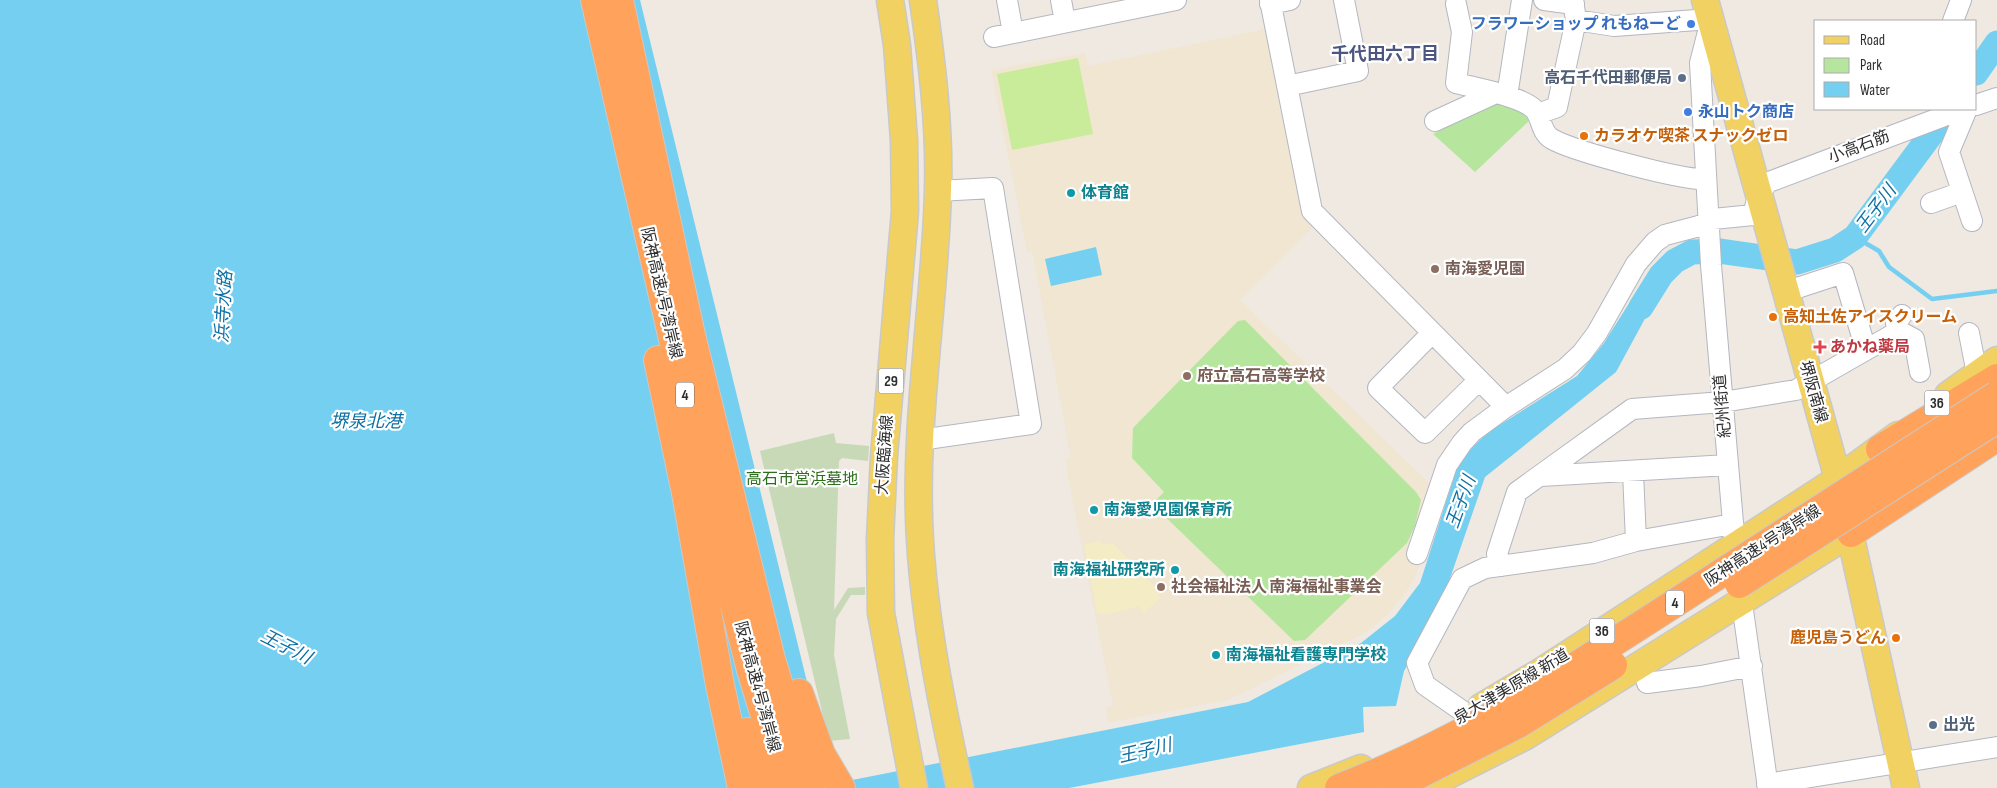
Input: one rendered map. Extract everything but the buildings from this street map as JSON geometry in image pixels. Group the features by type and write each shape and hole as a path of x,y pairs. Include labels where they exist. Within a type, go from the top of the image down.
{"highway":[{"path":"590,0 634,212 651,328 686,492 732,684 764,788"},
{"name":"阪神高速4号湾岸線","path":"595,0 730,587 751,670 786,788"},
{"name":"阪神高速4号湾岸線","path":"619,0 691,335 761,621 810,788"},
{"path":"637,77 707,332 771,595 791,668 818,745 841,788"},
{"path":"1880,449 1925,423 1990,370"},
{"name":"阪神高速4号湾岸線","path":"1339,788 1408,760 1510,706 1646,621 1997,395"},
{"name":"阪神高速4号湾岸線","path":"1392,788 1466,752 1552,703 1997,418"},
{"path":"1853,544 1882,513 1997,437"},
{"path":"686,492 720,685 742,788"},
{"path":"793,735 814,788"}],"main road":[{"name":"大阪臨海線","path":"890,0 898,45 905,211 884,456 880,540 881,614 914,788"},
{"name":"大阪臨海線","path":"923,0 937,130 938,191 920,440 920,540 925,593 952,753 960,788"},
{"name":"堺阪南線","path":"1708,10 1838,479 1906,788"},
{"name":"泉大津美原線 新道","path":"1311,788 1373,764 1468,715 1542,671 1734,534 1838,479 1880,449 1940,400 1990,370"},
{"path":"1423,788 1526,736 1742,602 1873,533 1997,450"}],"street":[{"path":"1007,0 1003,35 1065,22 1123,4 1176,0"},
{"path":"1061,0 1065,22"},
{"path":"1290,0 1270,2 1312,211 1506,407"},
{"path":"1287,86 1358,71 1344,0"},
{"path":"1502,94 1522,0"},
{"path":"1544,0 1574,8 1614,26 1708,10"},
{"path":"1953,20 1961,0"},
{"path":"1456,4 1462,32 1456,83 1502,94 1534,109 1538,114 1543,130 1551,138 1567,145 1656,171 1706,179"},
{"path":"1538,114 1557,107 1574,8"},
{"name":"紀州街道","path":"1708,10 1700,63 1711,265 1734,534 1768,786"},
{"path":"1435,121 1502,94"},
{"path":"1977,104 1997,98"},
{"name":"小高石筋","path":"1759,192 1769,182 1930,114 1956,110"},
{"path":"1967,110 1949,152 1972,221"},
{"path":"920,440 1030,424 994,188 938,191"},
{"path":"1417,554 1447,465 1472,432 1506,407 1565,369 1582,353 1597,333 1636,264 1655,242 1666,235 1699,226 1709,229 1713,219 1753,215 1759,192"},
{"path":"1931,203 1962,192"},
{"path":"1783,284 1843,273 1866,350"},
{"path":"1501,566 1497,554 1517,492 1632,409 1722,402 1796,390 1866,350 1901,323 1914,339 1920,372"},
{"path":"1432,333 1378,388 1425,433 1479,380"},
{"path":"1969,333 1990,370"},
{"path":"1541,476 1728,465"},
{"path":"1633,472 1636,541"},
{"path":"1468,715 1425,685 1417,663 1462,579 1485,568 1593,553 1636,541 1734,534"},
{"path":"1647,683 1701,676 1752,666"},
{"path":"1768,786 1997,747"}],"shaded area":[{"name":"府立高石高等学校","path":"1266,29 1314,226 1240,300 1432,486 1420,563 1414,579 1404,595 1389,613 1361,635 1228,700 1111,722 1108,721 1106,707 1113,706 1069,481 1066,459 1071,458 1032,251 1027,252 991,70 1085,53 1088,66"}],"green space":[{"path":"1078,58 1093,134 1012,150 997,74"},
{"path":"1495,102 1514,108 1527,117 1529,121 1475,172 1433,134"},
{"path":"1245,320 1416,492 1421,500 1415,526 1407,543 1305,640 1294,641 1152,504 1164,492 1132,458 1133,428 1238,321"},
{"name":"高石市営浜墓地","path":"834,433 836,443 869,446 868,461 842,458 839,461 834,610 848,588 865,587 865,595 851,595 836,619 834,655 850,739 829,741 760,451"}],"sand":[{"path":"1100,541 1103,544 1113,543 1158,590 1161,598 1145,612 1141,611 1140,606 1108,614 1097,613 1084,545"}],"water":[{"name":"堺泉北港","path":"0,0 640,0 832,784 1248,702 1361,643 1395,616 1420,583 1457,468 1470,450 1487,433 1577,376 1604,343 1645,278 1667,278 1616,372 1485,477 1437,616 1404,671 1396,706 1363,707 1364,732 1069,788 0,788"},
{"path":"1096,247 1102,275 1051,286 1045,259"}],"waterway":[{"name":"王子川","path":"1977,72 1997,43"},
{"name":"王子川","path":"1641,307 1661,275 1675,261 1692,252 1719,251 1797,262 1835,250 1855,237 1949,110"},
{"path":"1855,237 1879,251 1889,267 1932,299 1997,291"}],"place":[{"name":"フラワーショップ れもねーど","path":"1691,24"},
{"name":"高石千代田郵便局","path":"1682,78"},
{"name":"永山トク商店","path":"1688,112"},
{"name":"カラオケ喫茶 スナックゼロ","path":"1584,136"},
{"name":"体育館","path":"1071,193"},
{"name":"南海愛児園","path":"1435,269"},
{"name":"高知土佐アイスクリーム","path":"1773,317"},
{"name":"あかね薬局","path":"1820,347"},
{"name":"府立高石高等学校","path":"1187,376"},
{"name":"南海愛児園保育所","path":"1094,510"},
{"name":"南海福祉研究所","path":"1175,570"},
{"name":"社会福祉法人 南海福祉事業会","path":"1161,587"},
{"name":"鹿児島うどん","path":"1896,638"},
{"name":"南海福祉看護専門学校","path":"1216,655"},
{"name":"出光","path":"1933,725"}],"district":[{"name":"千代田六丁目","path":"1385,54"}],"water label":[{"name":"浜寺水路","path":"224,307"}]}
